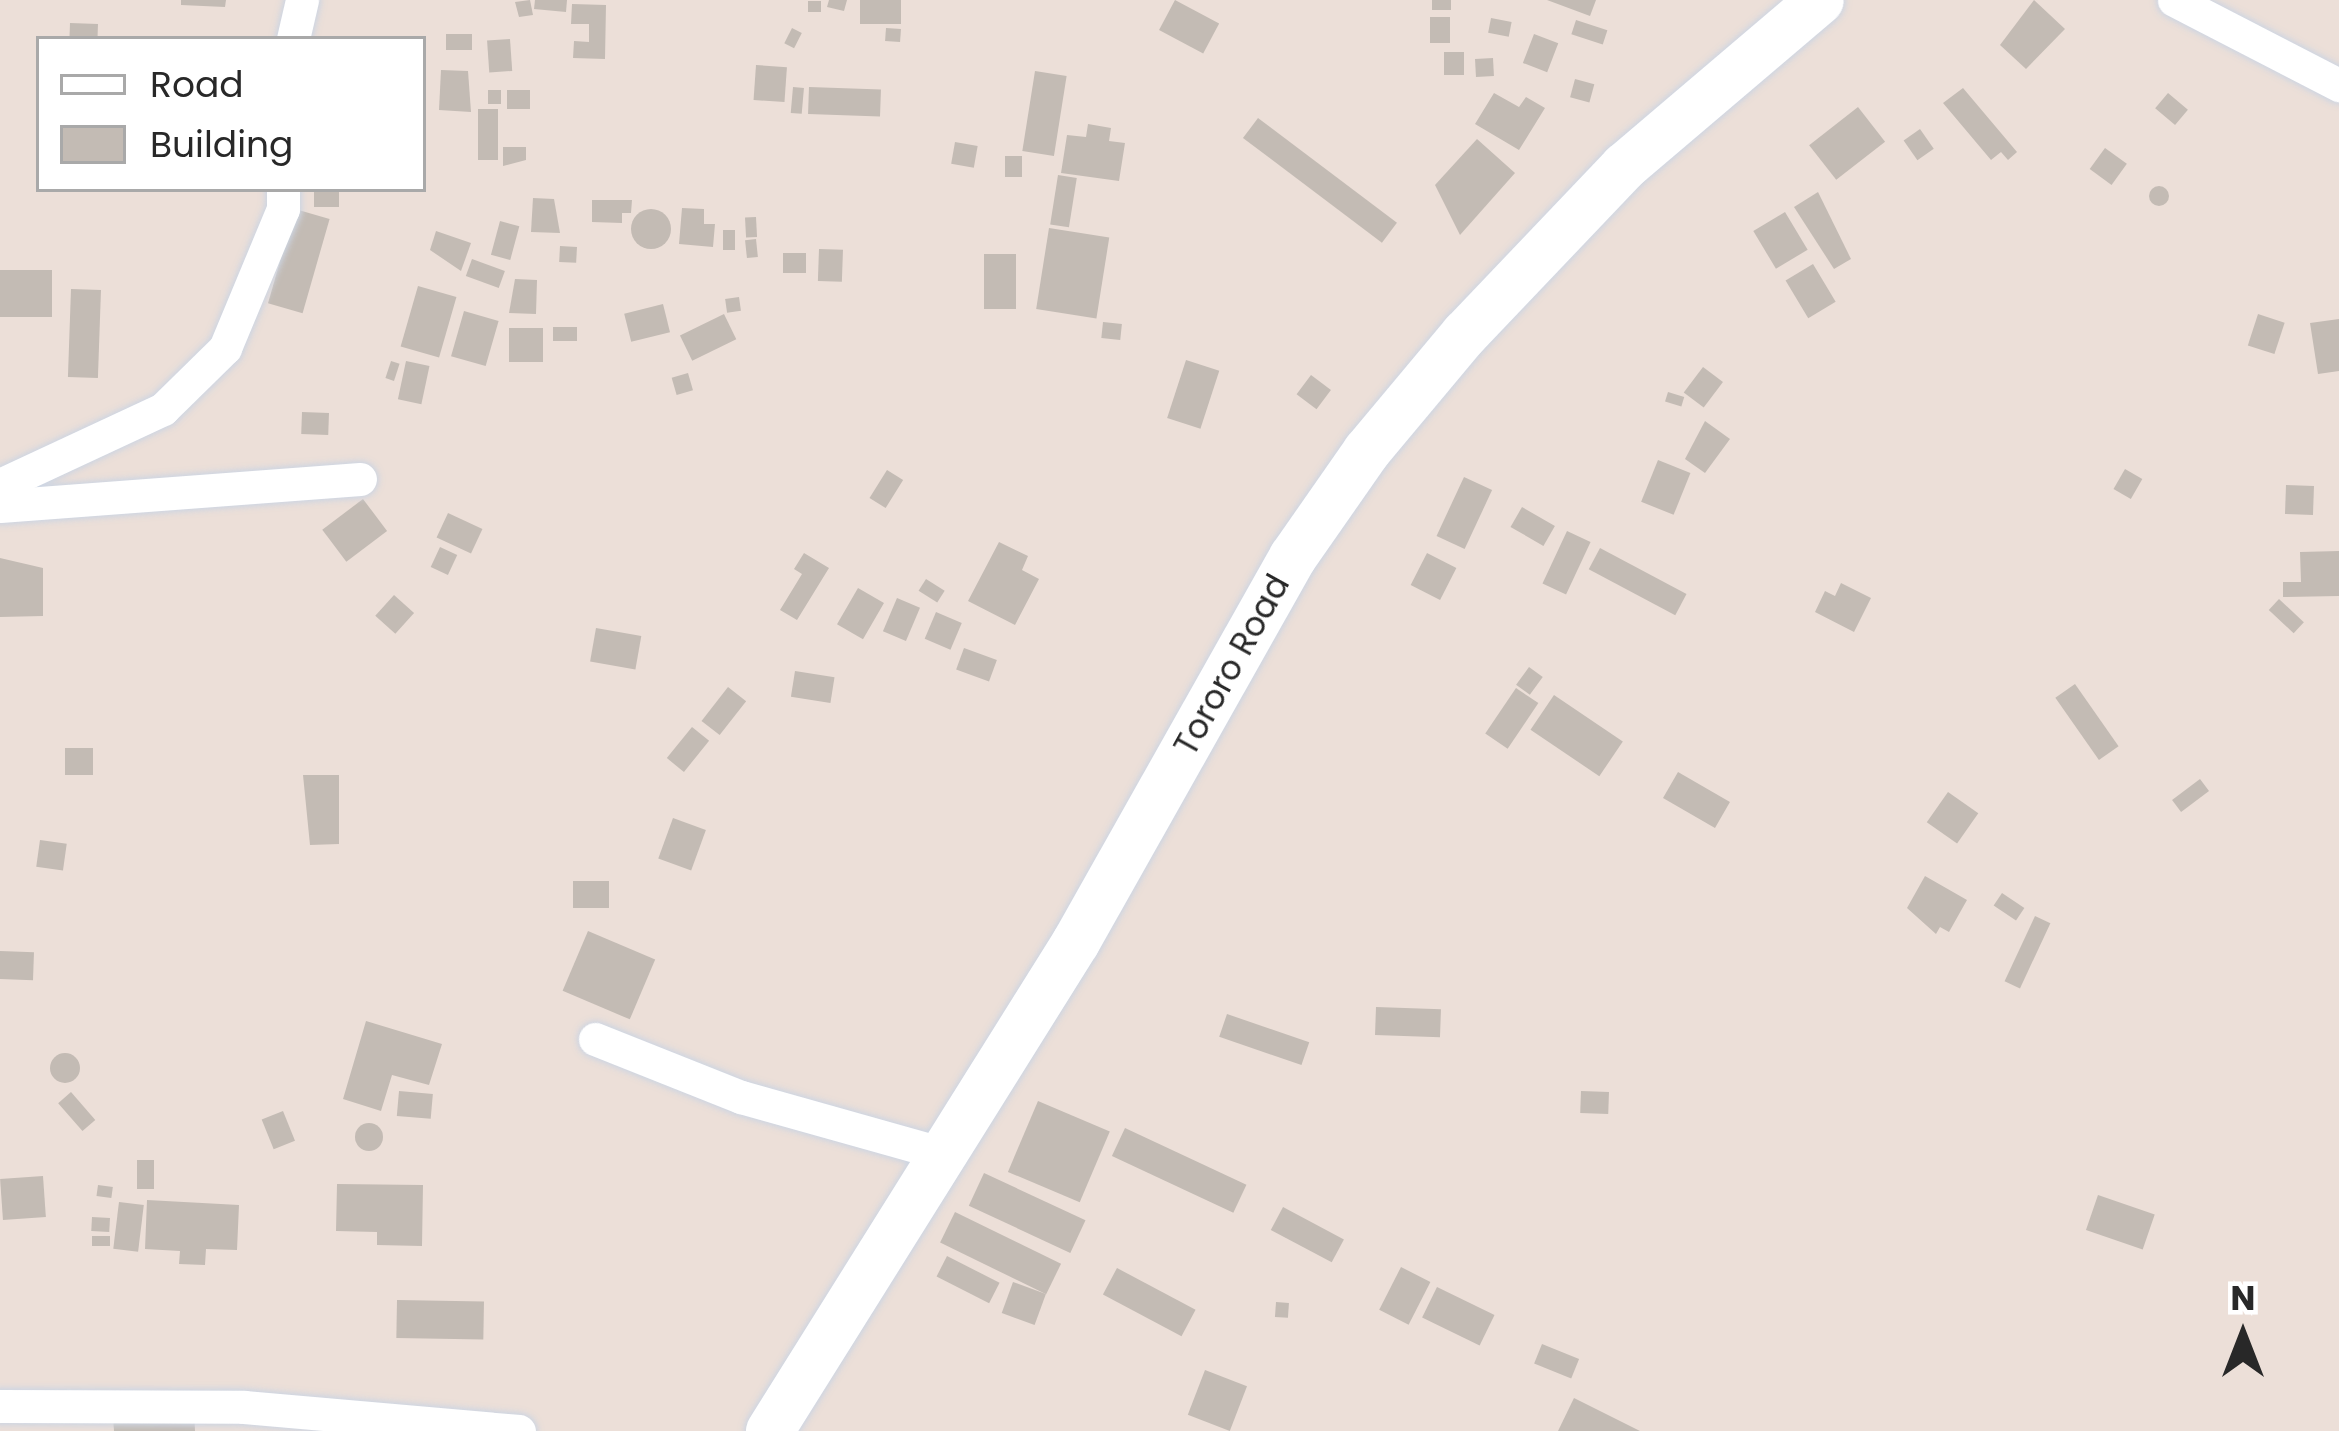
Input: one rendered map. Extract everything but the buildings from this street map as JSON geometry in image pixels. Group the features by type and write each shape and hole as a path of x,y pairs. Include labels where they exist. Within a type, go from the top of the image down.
{"main road":[{"name":"Tororo Road","path":"770,1431 947,1155 1293,557 1367,451 1465,334 1624,167 1820,0"}],"street":[{"path":"294,36 302,0"},
{"path":"2174,0 2339,85"},
{"path":"0,484 164,410 225,348 283,209 283,192"},
{"path":"0,506 360,478"},
{"path":"595,1039 741,1097 947,1155"},
{"path":"0,1406 244,1407 519,1431"}]}
